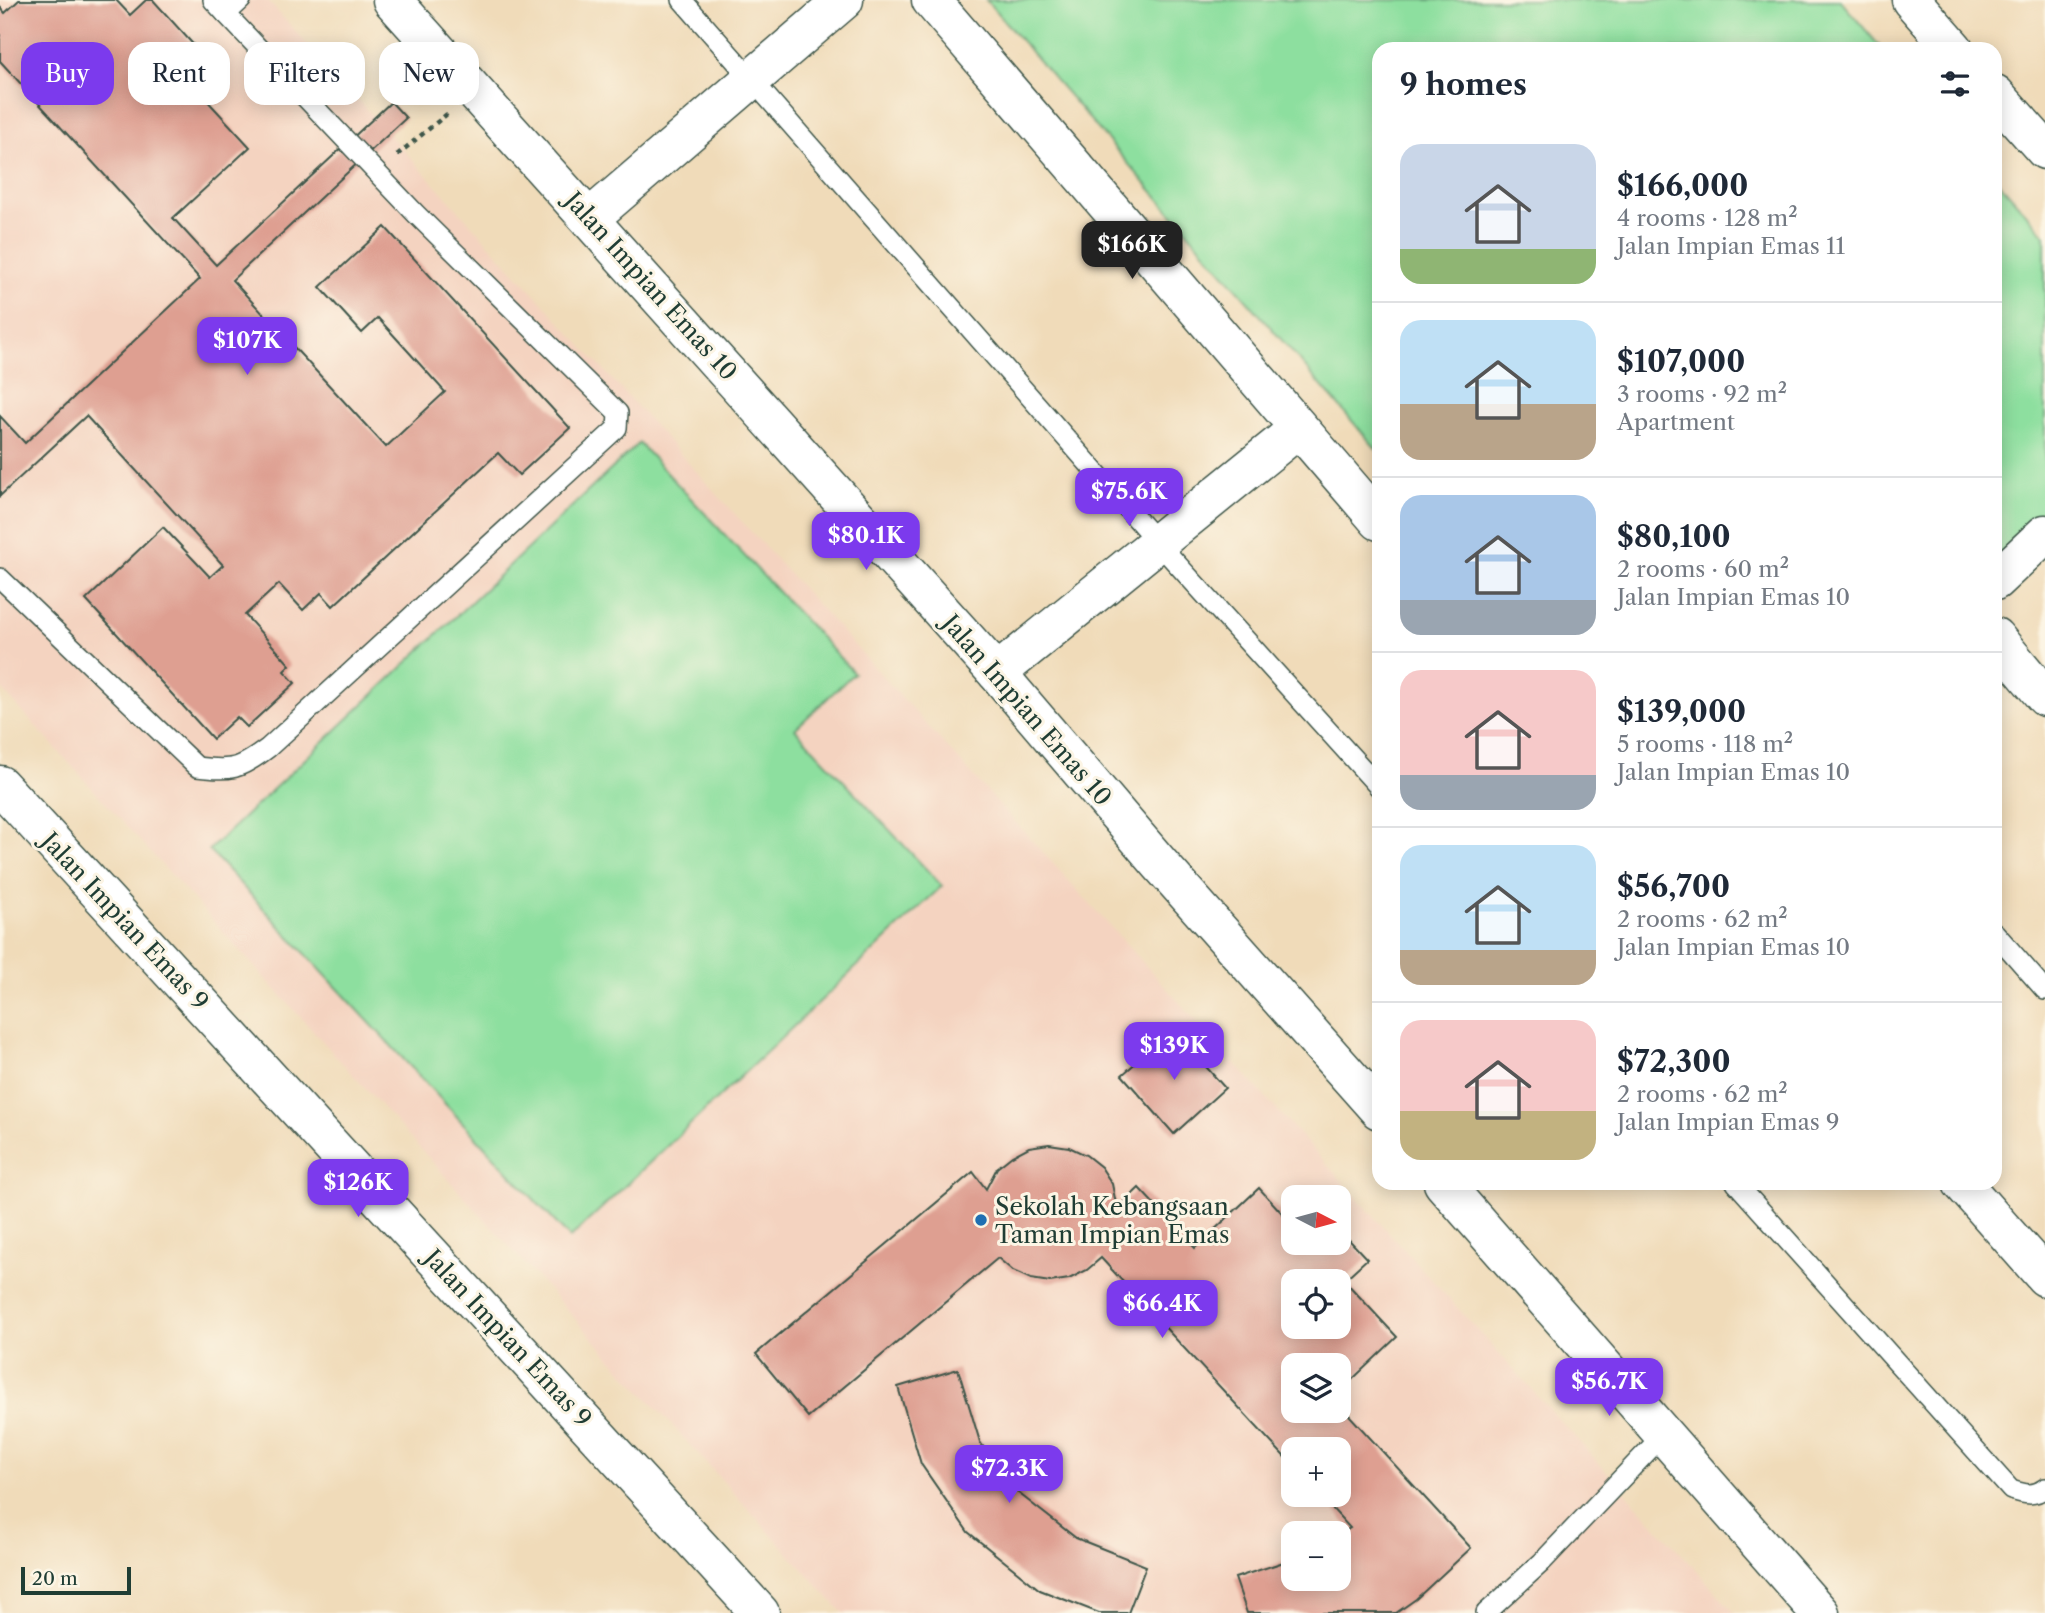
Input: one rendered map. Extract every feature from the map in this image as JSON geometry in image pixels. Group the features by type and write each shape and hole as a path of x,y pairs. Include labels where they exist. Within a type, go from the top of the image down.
{"street":[{"name":"Jalan Impian Emas 10","path":"392,0 430,42"},
{"path":"590,218 844,0"},
{"path":"931,0 1372,513"},
{"path":"1910,0 1948,42"},
{"name":"Jalan Impian Emas 10","path":"479,96 997,673 1160,864 1372,1102"},
{"path":"2002,102 2045,150"},
{"path":"997,673 1298,429"},
{"path":"2002,574 2037,541"},
{"path":"2002,645 2045,697"},
{"name":"Jalan Impian Emas 9","path":"0,785 760,1613"},
{"path":"1449,1190 1820,1613"},
{"path":"1968,1190 2045,1277"}],"lane":[{"path":"682,0 1158,542 1372,779"},
{"path":"0,578 197,767 228,771 244,766 268,748 617,428 618,413 377,173 227,5"},
{"path":"2002,941 2045,990"},
{"path":"1742,1190 2011,1490 2024,1495 2039,1493 2045,1488"},
{"path":"1486,1613 1541,1563 1663,1435"}],"path":[{"path":"377,173 417,136 458,105"}],"shaded area":[{"path":"0,0 267,0 305,42 244,42 244,105 363,105 1345,1185 1281,1185 1281,1255 1351,1255 1351,1191 1735,1613 843,1613 0,687"}],"green space":[{"path":"986,0 1840,0 1876,42 1372,42 1372,444"},
{"path":"2002,186 2045,235 2045,517 2002,557"},
{"path":"639,443 854,673 795,729 942,886 570,1238 209,850"}],"building":[{"path":"19,0 116,0 130,15 146,0 153,0 191,42 128,42 128,105 211,105 250,147 173,218 216,265 388,105 394,105 406,118 232,280 386,447 445,392 378,318 362,333 320,287 385,227 570,428 519,475 498,453 333,606 321,593 303,610 279,584 245,615 290,665 284,671 295,683 247,727 237,717 213,739 86,600 163,527 210,577 223,565 86,416 0,496 0,416 25,443 200,279 40,105 114,105 114,42 21,42 21,84 0,61 0,7 5,13"},
{"path":"1173,1030 1225,1088 1174,1134 1122,1075"},
{"path":"1049,1144 1069,1147 1086,1155 1101,1167 1112,1184 1117,1209 1139,1188 1195,1248 1259,1188 1281,1212 1281,1255 1351,1255 1351,1242 1367,1259 1351,1274 1351,1269 1281,1269 1281,1339 1351,1339 1351,1288 1397,1337 1351,1381 1351,1353 1281,1353 1281,1423 1351,1423 1351,1417 1471,1548 1416,1599 1396,1613 1247,1613 1235,1578 1281,1563 1281,1591 1351,1591 1351,1521 1344,1521 1331,1507 1351,1507 1351,1437 1281,1437 1281,1453 1101,1258 1087,1270 1069,1279 1050,1282 1031,1279 1013,1271 998,1258 808,1417 756,1354 973,1172 986,1189 997,1168 1029,1147"},
{"path":"958,1369 980,1442 1012,1488 1076,1538 1146,1566 1128,1613 1099,1613 1040,1590 968,1532 921,1464 898,1387"}],"place":[{"name":"Sekolah Kebangsaan Taman Impian Emas","path":"981,1220"}]}
